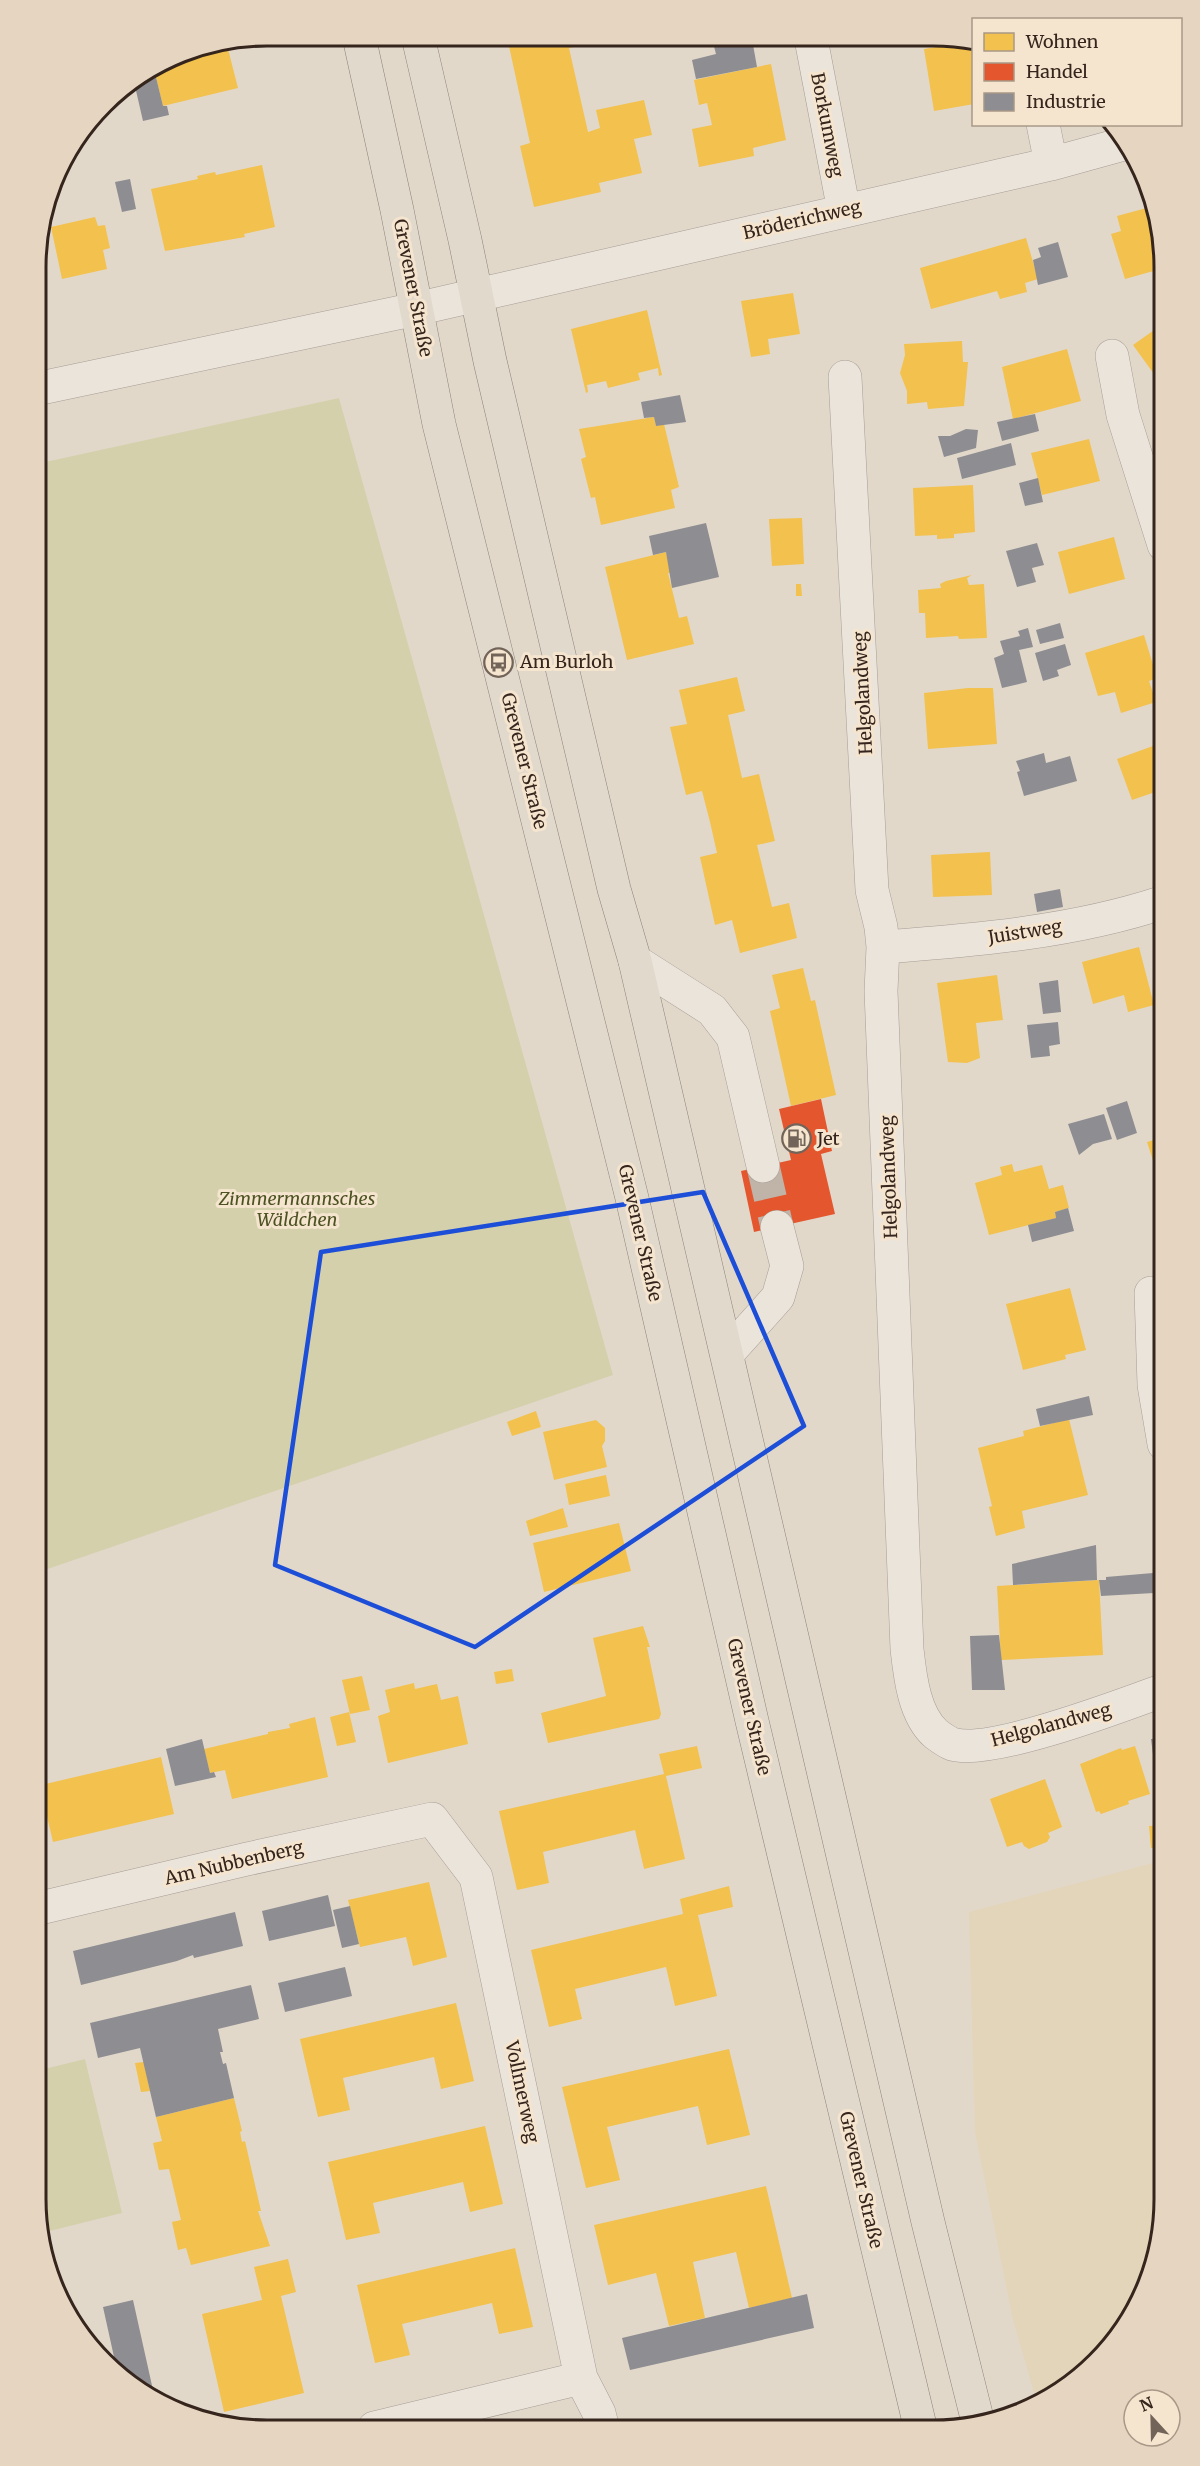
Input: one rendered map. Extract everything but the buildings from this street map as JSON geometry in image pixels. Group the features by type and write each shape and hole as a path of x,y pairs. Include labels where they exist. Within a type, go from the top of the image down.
{"main road":[{"name":"Grevener Straße","path":"361,46 393,189 439,424 632,1198 752,1721 919,2420"},
{"path":"420,46 611,877 634,961 923,2199 976,2415"}],"street":[{"name":"Borkumweg","path":"812,46 844,211"},
{"path":"1043,126 1051,164"},
{"name":"Bröderichweg","path":"416,309 1051,164 1116,145"},
{"path":"46,387 416,309"},
{"path":"1112,356 1123,415 1154,513"},
{"name":"Helgolandweg","path":"845,377 872,890 881,927 883,947 881,991 907,1649 911,1679 920,1710 935,1733 952,1744 972,1745 998,1742 1097,1715 1154,1694"},
{"name":"Juistweg","path":"883,947 966,941 1031,932 1154,904"},
{"path":"634,961 712,1010 733,1037 763,1166"},
{"path":"727,1354 778,1297 787,1266 777,1227"},
{"path":"1151,1293 1154,1385"},
{"name":"Am Nubbenberg","path":"46,1907 247,1859 432,1820"},
{"name":"Vollmerweg","path":"432,1820 476,1877 581,2378 601,2420"},
{"path":"407,2420 581,2378"}],"highlighted area":[{"path":"703,1192 804,1426 475,1647 275,1565 321,1252"}],"shaded area":[{"path":"1154,1863 1154,2198 1152,2227 1146,2255 1131,2296 1108,2333 1078,2365 1035,2395 1013,2320 975,2132 969,1912"}],"green space":[{"name":"Zimmermannsches Wäldchen","path":"339,398 613,1375 46,1570 46,462"},
{"path":"85,2059 122,2213 49,2231 46,2198 46,2069"}],"tunnel":[{"path":"763,1166 777,1227"}],"place":[{"name":"Am Burloh","path":"499,662"},
{"name":"Jet","path":"796,1139"}]}
